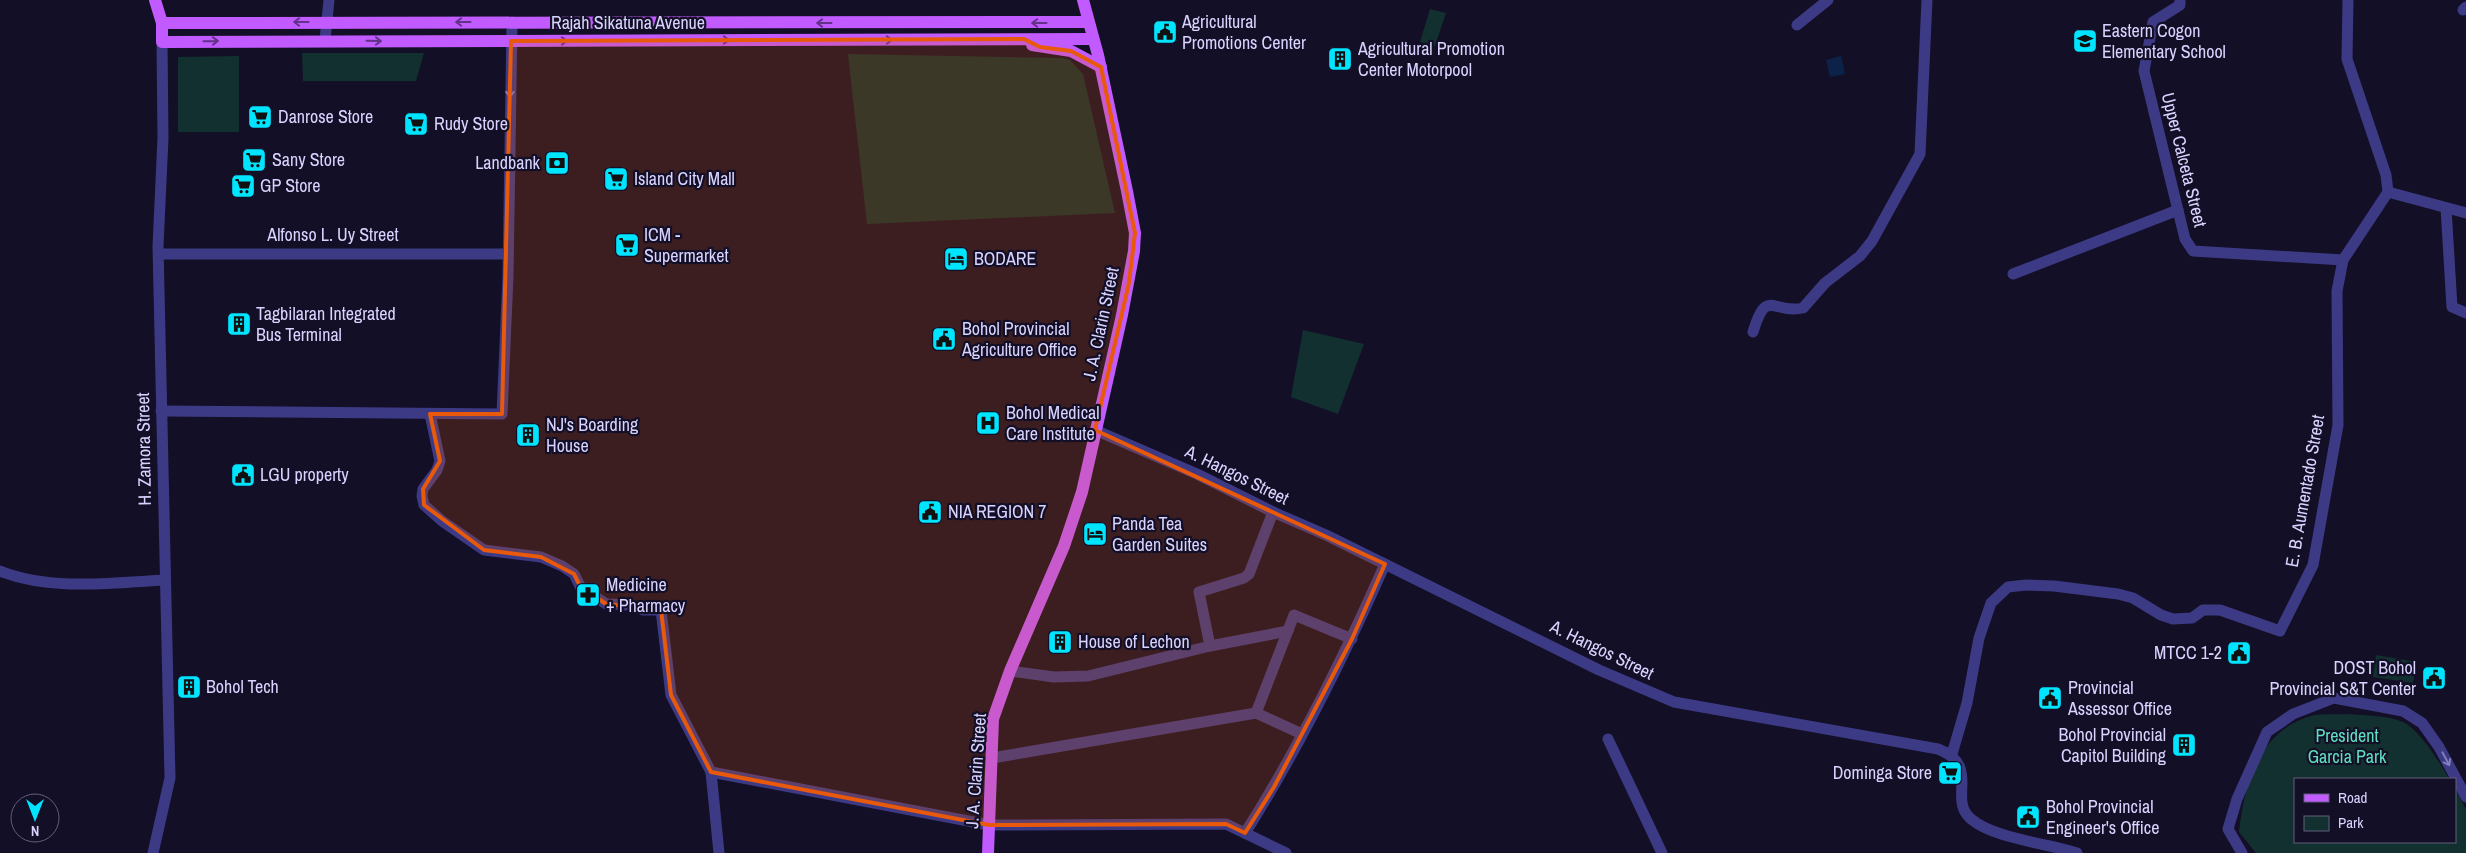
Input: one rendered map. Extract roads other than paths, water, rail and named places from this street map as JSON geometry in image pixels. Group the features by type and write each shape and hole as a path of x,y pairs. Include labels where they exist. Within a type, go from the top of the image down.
{"main road":[{"path":"156,0 162,23 162,42"},
{"name":"J. A. Clarin Street","path":"988,853 993,719 1010,671 1064,546 1082,492 1122,314 1135,242 1135,233 1101,67 1083,0"},
{"path":"487,41 488,22"},
{"path":"162,23 1088,22"},
{"path":"853,23 855,40"},
{"path":"1024,39 1040,47 1071,51 1101,67"},
{"name":"Rajah Sikatuna Avenue","path":"162,42 1093,39"}],"street":[{"path":"324,40 329,0"},
{"path":"1797,24 1828,0"},
{"path":"1753,332 1762,309 1766,306 1803,308 1825,283 1860,256 1883,223 1920,154 1927,0"},
{"name":"Upper Calceta Street","path":"2180,0 2180,5 2153,22 2144,71 2185,239 2193,251 2343,260"},
{"path":"2348,0 2347,59 2386,175 2388,192 2466,213"},
{"path":"161,411 502,414 512,22"},
{"name":"H. Zamora Street","path":"153,853 170,778 159,254 163,138 162,42"},
{"name":"E. B. Aumentado Street","path":"1952,754 1967,703 1979,638 1991,603 2008,587 2026,585 2054,586 2118,594 2133,598 2161,615 2173,619 2192,618 2203,610 2220,610 2280,632 2313,565 2338,425 2337,291 2343,260 2388,192"},
{"path":"2446,208 2452,307 2466,313"},
{"path":"2013,274 2178,210"},
{"name":"Alfonso L. Uy Street","path":"159,254 507,254"},
{"path":"430,414 440,461 437,470 423,489 422,496 424,505 442,521 484,550 541,557 562,566 574,574 580,586 606,604 631,605 643,610 661,610 670,696 711,772 720,853"},
{"name":"A. Hangos Street","path":"1095,430 1197,474 1599,670 1674,702 1929,747 1952,754"},
{"path":"1210,646 1199,592 1244,578 1249,574 1273,512"},
{"path":"1245,833 1274,788 1352,640 1385,564"},
{"path":"0,571 14,577 41,582 91,583 165,580"},
{"path":"1256,713 1294,615 1352,640"},
{"path":"1010,671 1054,677 1088,676 1210,646 1288,631"},
{"path":"2242,853 2228,830 2237,799 2267,732 2293,714 2334,698 2403,712 2422,723 2439,747 2456,778"},
{"path":"992,758 1256,713 1302,734"},
{"path":"1608,739 1662,853"},
{"path":"1952,754 1962,771 1963,804 1969,818 2000,832 2077,853"},
{"path":"711,772 989,825 1226,824 1286,853"},
{"path":"2456,778 2466,797"}],"water":[{"path":"1841,56 1845,74 1830,77 1826,60"}],"place":[{"name":"Agricultural Promotions Center","path":"1165,32"},
{"name":"Eastern Cogon Elementary School","path":"2085,41"},
{"name":"Agricultural Promotion Center Motorpool","path":"1340,59"},
{"name":"Danrose Store","path":"260,117"},
{"name":"Rudy Store","path":"416,124"},
{"name":"Sany Store","path":"254,160"},
{"name":"Landbank","path":"557,163"},
{"name":"Island City Mall","path":"616,179"},
{"name":"GP Store","path":"243,186"},
{"name":"ICM - Supermarket","path":"627,245"},
{"name":"BODARE","path":"956,259"},
{"name":"Tagbilaran Integrated Bus Terminal","path":"239,324"},
{"name":"Bohol Provincial Agriculture Office","path":"944,339"},
{"name":"Bohol Medical Care Institute","path":"988,423"},
{"name":"NJ's Boarding House","path":"528,435"},
{"name":"LGU property","path":"243,475"},
{"name":"NIA REGION 7","path":"930,512"},
{"name":"Panda Tea Garden Suites","path":"1095,534"},
{"name":"Medicine + Pharmacy","path":"588,595"},
{"name":"House of Lechon","path":"1060,642"},
{"name":"MTCC 1-2","path":"2239,653"},
{"name":"DOST Bohol Provincial S&T Center","path":"2434,678"},
{"name":"Bohol Tech","path":"189,687"},
{"name":"Provincial Assessor Office","path":"2050,698"},
{"name":"Bohol Provincial Capitol Building","path":"2184,745"},
{"name":"Dominga Store","path":"1950,773"},
{"name":"Bohol Provincial Engineer's Office","path":"2028,817"}],"park label":[{"name":"President Garcia Park","path":"2347,746"}]}
